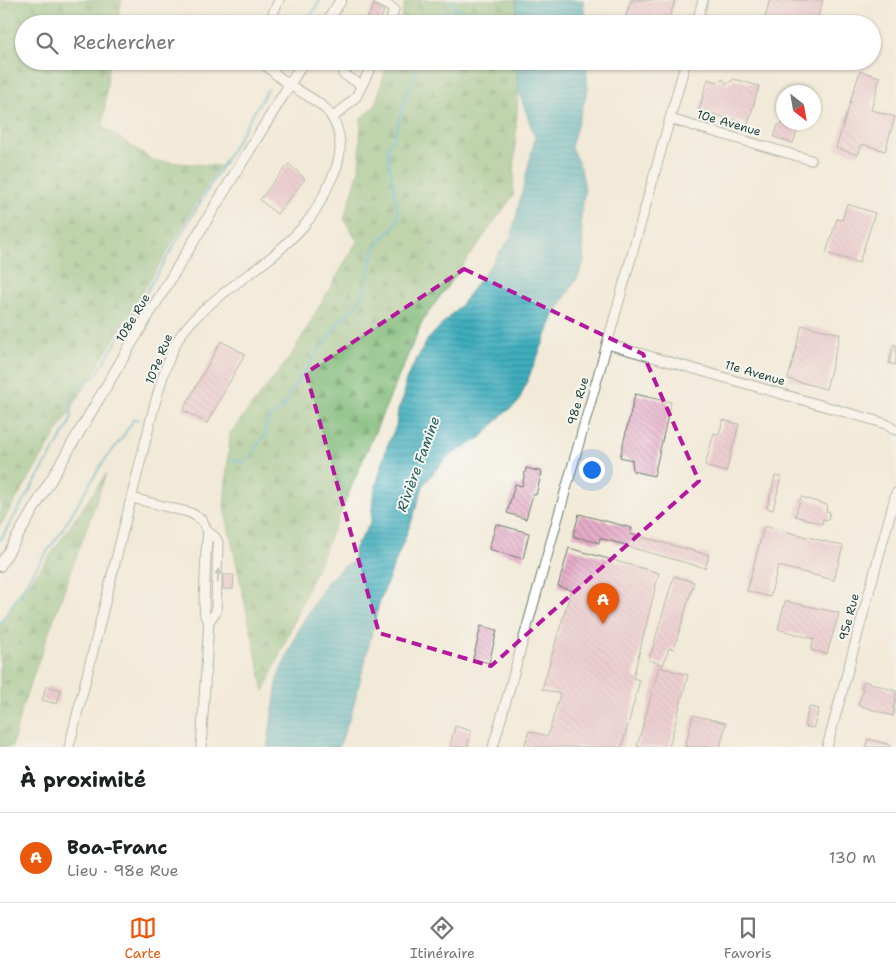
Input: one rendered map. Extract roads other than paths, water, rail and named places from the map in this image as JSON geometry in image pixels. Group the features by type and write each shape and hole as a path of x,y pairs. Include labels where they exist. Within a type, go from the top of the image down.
{"main road":[{"path":"332,15 341,0"},
{"path":"289,85 298,70"},
{"name":"108e Rue","path":"0,566 146,319 289,85"}],"street":[{"path":"272,15 279,0"},
{"path":"378,0 394,9 392,15"},
{"path":"699,15 703,0"},
{"name":"107e Rue","path":"69,747 160,384 169,360 180,337 208,306 292,239 308,221 325,194 335,173 341,152 338,130 332,118 321,104 289,85 271,70"},
{"path":"332,118 356,97 370,70"},
{"name":"98e Rue","path":"493,747 684,70"},
{"path":"343,74 362,85"},
{"name":"10e Avenue","path":"670,119 811,160"},
{"name":"11e Avenue","path":"607,344 873,420 886,424 896,430"},
{"name":"95e Rue","path":"827,747 896,493"},
{"path":"132,498 192,513 202,520 208,532 204,605 205,616 209,621 201,747"}],"water":[{"path":"516,0 583,0 585,15 517,15"},
{"name":"Rivière Famine","path":"516,70 587,70 588,89 571,147 581,168 585,189 581,218 584,262 578,277 554,315 518,403 503,414 481,438 447,457 424,484 412,520 379,603 352,712 339,747 267,747 278,676 300,626 327,582 341,568 354,561 354,549 371,522 373,497 387,446 396,426 398,409 404,397 405,383 409,373 428,339 460,306 511,237 535,138 518,90"}],"waterway":[{"path":"311,15 320,0"},
{"path":"449,0 457,8 473,15"},
{"path":"441,15 458,9"},
{"path":"233,459 245,462 250,458 265,436 266,425 270,417 282,410 290,392 341,320 355,306 364,292 373,252 381,240 393,228 398,218 388,148 395,134 416,70"},
{"path":"0,540 69,425 72,415 73,392 77,387 97,374 268,89"},
{"path":"0,624 61,532 101,465 122,438 134,418 138,420"}],"place":[{"name":"Boa-Franc","path":"603,624"}]}
